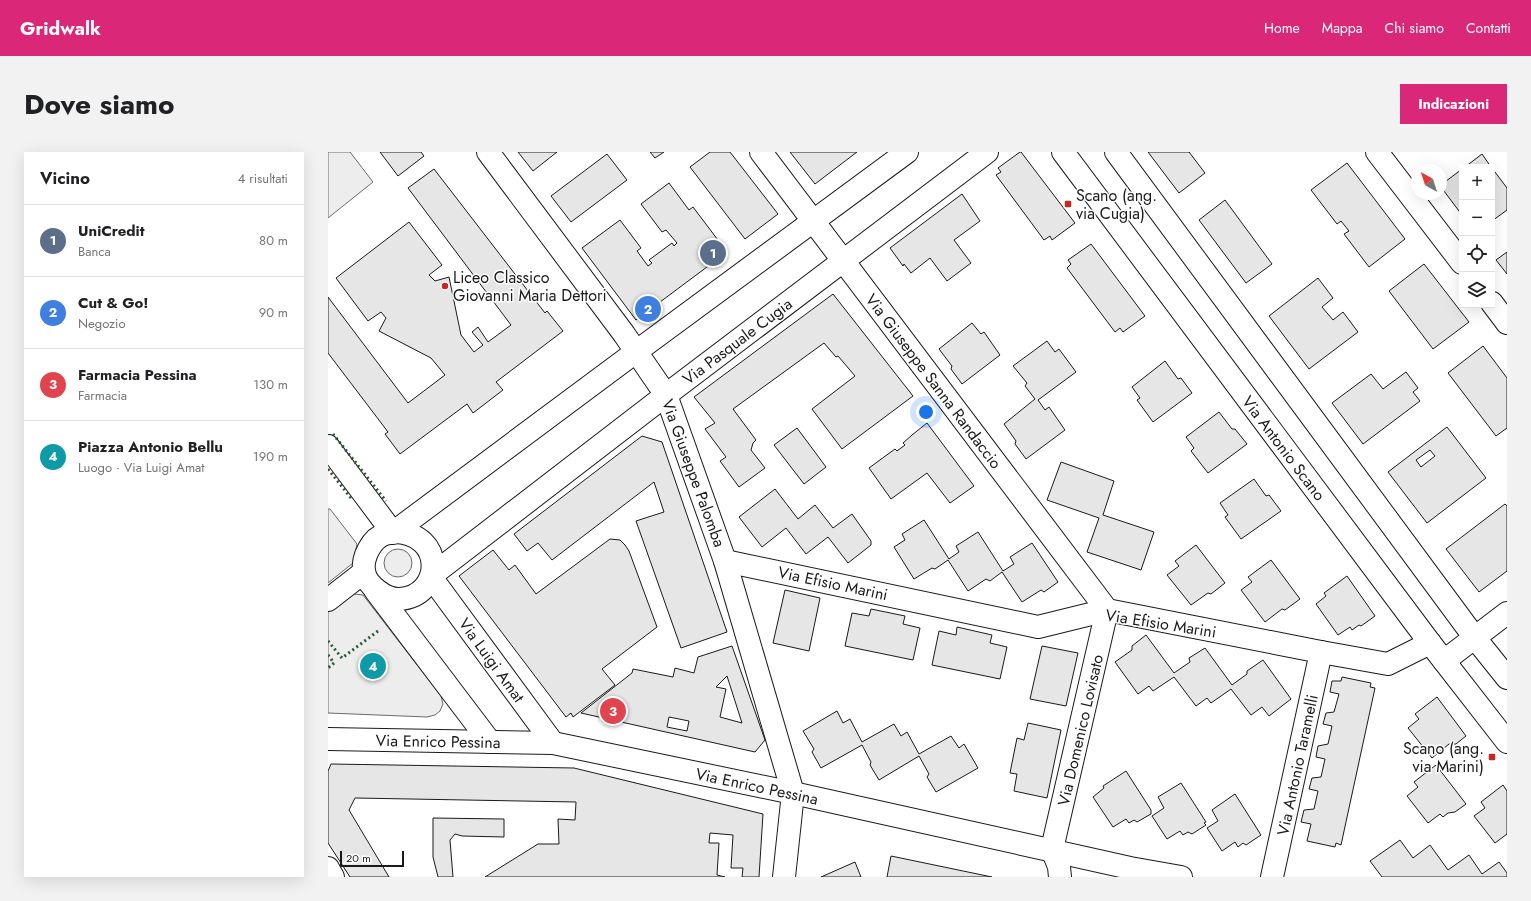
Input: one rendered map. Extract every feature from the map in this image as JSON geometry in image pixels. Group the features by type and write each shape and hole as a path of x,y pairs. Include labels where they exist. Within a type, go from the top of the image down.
{"street":[{"name":"Via Giuseppe Palomba","path":"488,152 637,352 666,395 725,560 793,793"},
{"name":"Via Giuseppe Sanna Randaccio","path":"761,152 1107,610"},
{"path":"394,533 907,152"},
{"name":"Via Pasquale Cugia","path":"431,576 666,395 987,152"},
{"name":"Via Antonio Scano","path":"1064,152 1430,643 1507,742"},
{"path":"1116,152 1475,638 1507,678"},
{"path":"1378,152 1459,259"},
{"path":"1495,307 1507,323"},
{"path":"328,446 394,533"},
{"path":"368,579 385,596 398,600 413,596 425,587 431,576 433,560 425,544 415,536 406,533 386,534 371,545 366,554 368,579 490,742"},
{"name":"Via Efisio Marini","path":"725,560 1038,627 1107,610 1388,664 1430,643"},
{"name":"Via Luigi Amat","path":"431,576 553,743"},
{"path":"328,600 368,579"},
{"name":"Via Domenico Lovisato","path":"1052,849 1107,610"},
{"path":"1444,661 1507,613"},
{"name":"Via Antonio Taramelli","path":"1272,877 1321,652"},
{"name":"Via Enrico Pessina","path":"328,739 553,743 1052,849 1121,872 1181,877"},
{"path":"784,877 793,793"},
{"path":"1052,849 1059,867 1060,877"},
{"path":"328,868 333,877"}],"shaded area":[{"path":"328,152 350,152 373,182 328,218"},
{"path":"328,509 330,509 357,544 353,563 328,583"},
{"path":"398,549 404,550 408,553 411,557 411,569 408,573 404,576 398,577 392,576 388,573 385,569 384,563 385,557 388,553 392,550"},
{"path":"354,594 363,595 441,696 443,704 440,711 435,715 427,717 328,713 328,612"}],"building":[{"path":"380,152 421,152 424,156 398,176"},
{"path":"518,152 557,152 533,171"},
{"path":"650,152 664,152 655,158"},
{"path":"710,152 730,152 778,214 745,239 690,167"},
{"path":"790,152 857,152 815,184"},
{"path":"1020,152 1075,223 1052,240 1050,236 1044,240 996,175 1001,172 998,168"},
{"path":"1148,152 1189,152 1205,173 1179,193"},
{"path":"607,154 627,180 571,222 551,196"},
{"path":"1482,154 1489,164 1469,164"},
{"path":"1347,163 1405,239 1369,267 1344,234 1349,231 1341,221 1337,224 1311,190"},
{"path":"434,169 545,313 547,311 563,331 496,382 503,390 473,413 467,404 400,454 385,434 388,432 328,353 328,297 408,403 445,375 431,358 379,331 386,318 381,312 368,321 336,278 409,222 442,265 429,275 435,281 449,277 461,335 474,352 483,345 472,332 478,327 488,342 511,325 408,188"},
{"path":"1459,171 1459,211 1447,195 1447,180"},
{"path":"1495,172 1507,188 1507,210 1495,219"},
{"path":"669,183 689,210 693,207 727,252 636,320 582,248 620,220 641,248 637,251 648,266 652,263 649,260 672,243 674,246 677,243 666,230 662,232 641,204"},
{"path":"962,194 980,221 954,240 971,263 947,281 930,258 911,273 904,264 903,266 890,248"},
{"path":"1225,200 1272,264 1246,283 1199,220"},
{"path":"1091,244 1145,316 1123,332 1120,328 1115,332 1067,268 1071,264 1068,260"},
{"path":"1507,252 1507,274 1496,260"},
{"path":"1424,264 1469,322 1433,349 1389,291"},
{"path":"1318,278 1333,298 1322,307 1333,320 1343,312 1358,332 1309,369 1269,316"},
{"path":"833,294 913,396 842,449 812,409 855,376 838,356 836,357 824,343 733,409 756,440 753,443 751,450 765,468 739,487 720,461 726,457 705,429 715,423 694,397"},
{"path":"972,323 981,334 984,332 1000,355 962,384 951,369 952,366 939,349"},
{"path":"1047,341 1055,352 1059,349 1076,372 1038,400 1045,410 1049,407 1065,430 1026,459 1015,444 1016,441 1004,424 1035,399 1025,386 1027,383 1013,366"},
{"path":"1483,346 1507,378 1507,428 1496,436 1448,373"},
{"path":"1165,361 1178,379 1181,378 1192,393 1153,422 1137,400 1140,398 1132,387"},
{"path":"1406,372 1418,388 1413,392 1420,401 1363,444 1332,403 1371,374 1383,389"},
{"path":"1219,412 1232,429 1235,429 1247,444 1208,473 1191,451 1194,448 1186,437"},
{"path":"927,423 974,486 950,503 927,473 891,499 869,468 895,449 897,451 905,445 903,443"},
{"path":"1447,427 1486,478 1427,523 1388,472","holes":["1430,450 1435,456 1421,467 1416,460"]},
{"path":"797,428 826,467 804,484 774,445"},
{"path":"642,436 662,442 727,632 681,648 636,521 664,512 654,482 552,560 538,543 527,551 514,534"},
{"path":"1061,462 1114,481 1103,515 1154,532 1141,570 1087,552 1099,518 1047,500"},
{"path":"1254,479 1266,496 1269,495 1281,511 1241,539 1225,517 1228,515 1220,503"},
{"path":"775,489 798,519 815,505 833,528 852,514 871,541 871,545 848,563 828,537 806,554 786,528 762,547 739,517"},
{"path":"1505,504 1507,506 1507,571 1479,592 1446,549"},
{"path":"924,520 949,559 959,552 956,546 978,532 1003,571 1014,564 1010,557 1032,543 1058,582 1044,592 1041,590 1022,602 1002,572 990,581 986,579 968,591 948,560 935,569 932,568 914,579 894,547 905,540 902,534"},
{"path":"610,539 620,540 629,551 657,627 602,669 615,685 573,717 571,713 566,717 459,576 493,550 509,570 515,565 536,594"},
{"path":"1196,545 1225,583 1211,594 1208,593 1191,605 1167,575 1179,566 1175,561"},
{"path":"1271,560 1300,599 1285,610 1282,609 1265,622 1241,590 1252,582 1248,577"},
{"path":"1347,576 1375,616 1361,626 1359,625 1352,630 1350,627 1338,635 1316,604 1326,596 1324,593"},
{"path":"785,590 820,598 809,651 773,643"},
{"path":"871,609 905,616 903,624 920,628 913,660 845,646 852,613 869,616"},
{"path":"957,627 992,635 990,643 1007,647 1000,679 932,665 939,631 956,635"},
{"path":"1146,635 1174,673 1190,662 1189,658 1205,648 1232,685 1247,674 1247,671 1263,660 1291,699 1269,716 1262,707 1251,715 1231,689 1211,703 1207,698 1196,706 1174,677 1153,691 1149,686 1138,694 1115,662 1132,650 1132,646"},
{"path":"732,646 765,740 755,752 581,713 632,673 633,669 673,677 675,668 694,673 698,657","holes":["727,676 742,723 720,717 726,689 716,687","669,717 689,721 687,731 667,727"]},
{"path":"1042,646 1078,653 1066,706 1030,699"},
{"path":"1342,677 1371,683 1370,687 1375,688 1341,845 1336,843 1335,847 1307,841 1311,824 1301,822 1304,810 1314,809 1318,791 1309,789 1312,778 1321,777 1325,759 1316,757 1318,746 1328,744 1332,726 1323,724 1326,713 1334,712 1339,694 1330,692 1332,681 1341,681"},
{"path":"1437,697 1466,736 1456,744 1449,744 1432,758 1408,728 1419,719 1415,714"},
{"path":"837,711 843,723 850,719 862,742 894,724 901,736 907,732 919,754 951,736 959,748 964,744 978,768 936,792 927,777 929,774 919,756 879,780 870,765 871,762 862,745 821,768 812,752 814,749 803,731"},
{"path":"1028,723 1061,730 1047,798 1014,791 1017,774 1010,773 1017,738 1024,740"},
{"path":"331,764 574,768 763,814 759,877 742,877 743,868 731,868 733,835 710,833 709,843 719,843 717,875 725,877 485,877 538,844 559,844 558,819 575,820 576,802 355,798 349,810 389,877 350,877 328,843 328,771"},
{"path":"1436,765 1466,804 1455,812 1448,813 1443,817 1440,814 1428,823 1407,796 1418,787 1414,782"},
{"path":"1126,771 1151,810 1151,814 1137,822 1134,820 1129,823 1126,819 1113,827 1093,797 1104,788 1103,786"},
{"path":"1181,783 1206,822 1204,823 1206,825 1192,834 1188,832 1183,835 1180,831 1167,839 1152,816 1164,808 1158,797"},
{"path":"1503,785 1507,791 1507,834 1495,843 1474,816 1485,808 1481,802"},
{"path":"1235,794 1261,835 1246,845 1243,843 1238,847 1235,842 1222,851 1207,828 1218,821 1212,810"},
{"path":"433,818 504,819 504,837 462,836 455,834 450,840 453,877 438,877 433,857"},
{"path":"1400,840 1413,858 1430,845 1448,870 1469,855 1482,874 1499,862 1507,873 1507,877 1382,877 1370,861"},
{"path":"891,856 992,877 887,877"},
{"path":"855,862 861,877 821,877"}],"hedge":[{"path":"333,434 386,501"},
{"path":"328,469 351,498"},
{"path":"328,641 342,658 378,631"},
{"path":"328,655 334,663 328,668"}],"place":[{"name":"Scano (ang. via Cugia)","path":"1068,204"},
{"name":"UniCredit","path":"713,253"},
{"name":"Liceo Classico Giovanni Maria Dettori","path":"445,286"},
{"name":"Cut & Go!","path":"648,309"},
{"name":"Piazza Antonio Bellu","path":"373,666"},
{"name":"Farmacia Pessina","path":"613,711"},
{"name":"Scano (ang. via Marini)","path":"1492,757"}]}
